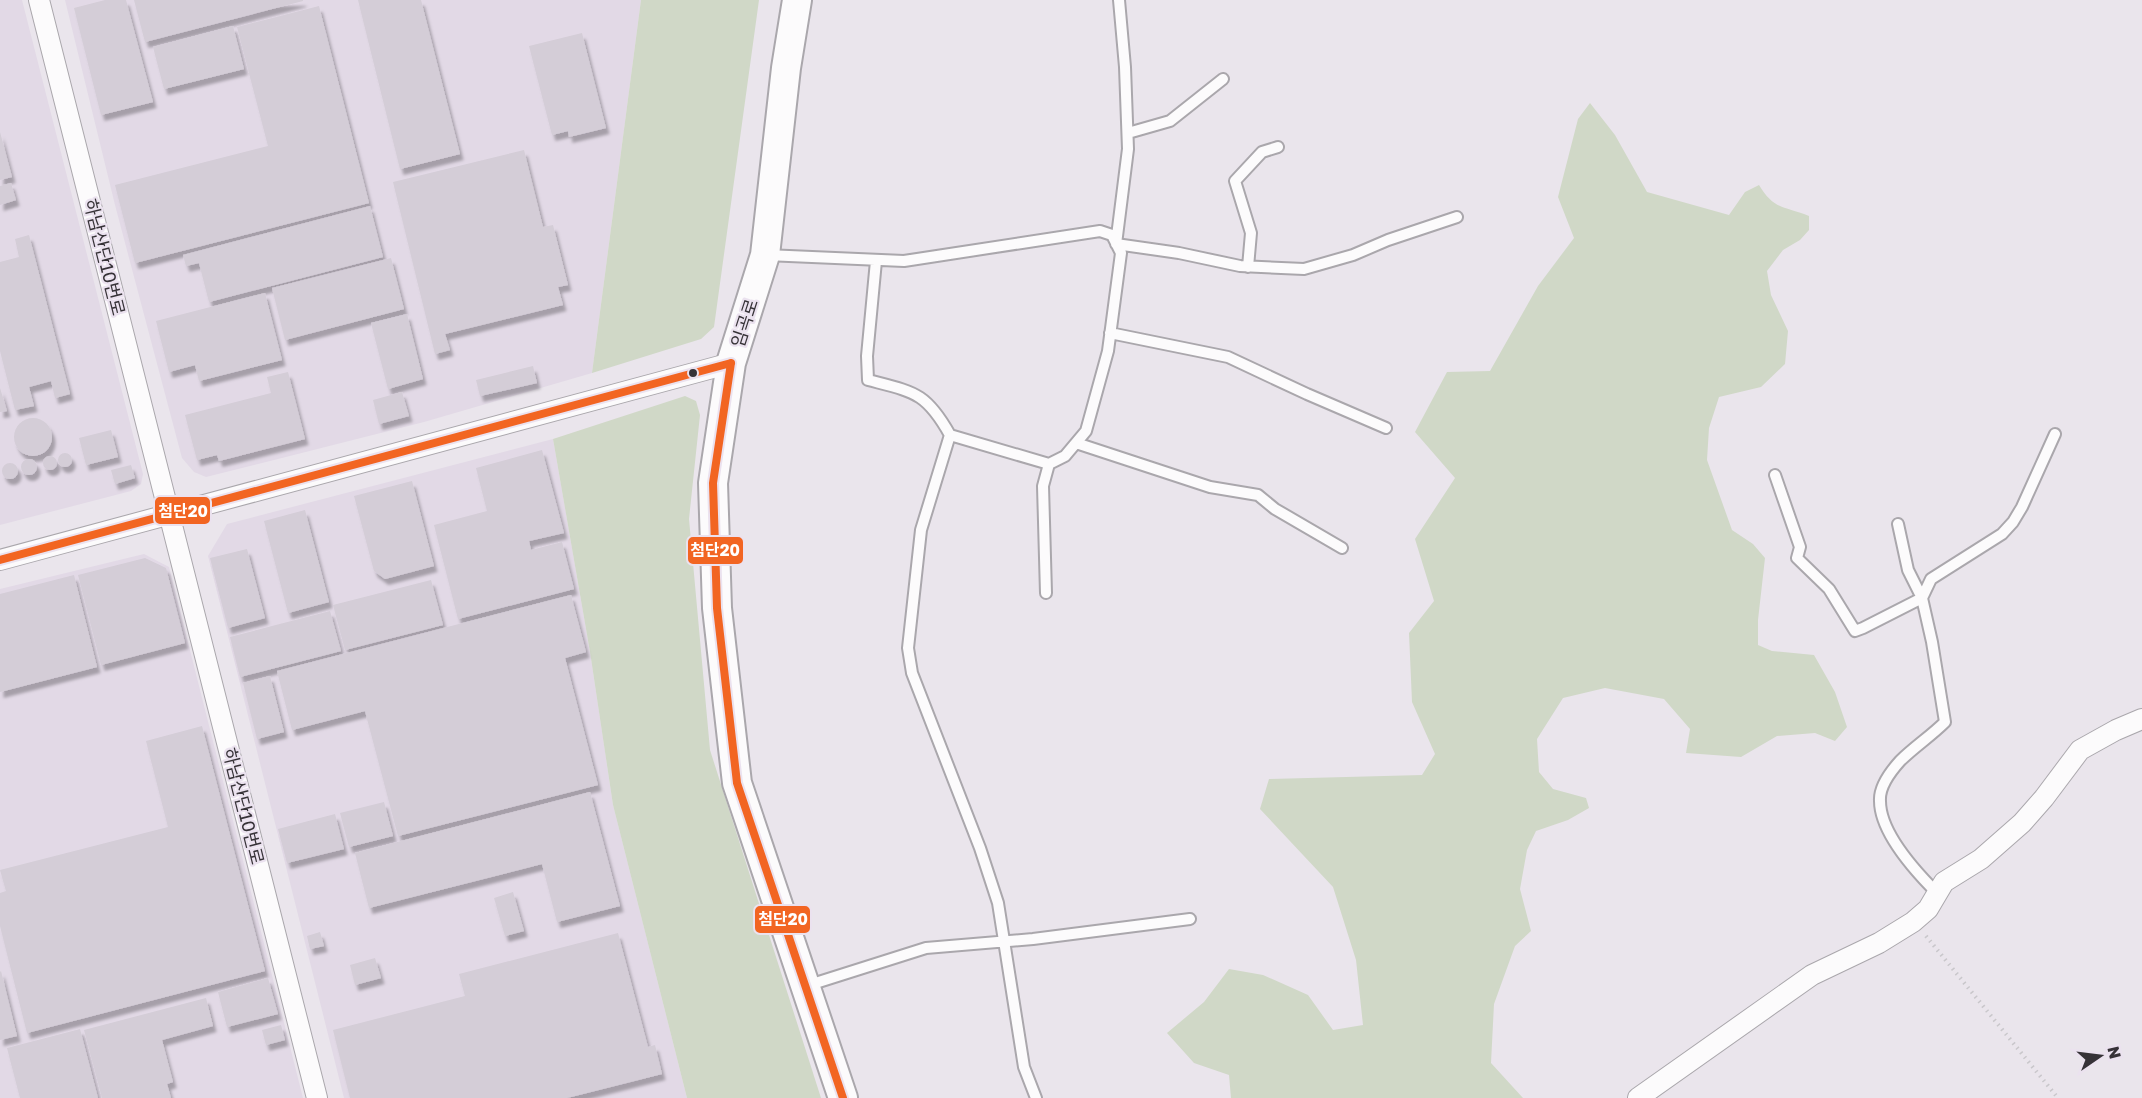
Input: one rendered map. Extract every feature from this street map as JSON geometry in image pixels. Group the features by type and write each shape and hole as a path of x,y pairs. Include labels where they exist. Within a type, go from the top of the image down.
{"main road":[{"name":"임곡로","path":"797,0 786,68 765,255 731,363 713,483 717,608 737,783 843,1098"}],"street":[{"name":"하남산단10번로","path":"39,0 317,1098"},
{"path":"0,560 731,363"},
{"path":"1638,1098 1812,975 1879,943 1913,922 1928,909 1944,882 1981,859 2022,823 2080,750 2142,719"}],"lane":[{"path":"1116,244 1128,149 1119,0"},
{"path":"1128,133 1170,121 1223,78"},
{"path":"1248,267 1251,233 1236,181 1262,152 1278,147"},
{"path":"1116,244 1179,253 1248,267 1304,269 1353,255 1388,240 1457,218"},
{"path":"765,255 904,261 1100,231 1112,235 1121,253 1108,351 1086,431 1065,456 1049,464 950,435 939,415 924,398 906,390 868,380 867,356 876,261"},
{"path":"1110,333 1228,357 1386,428"},
{"path":"1775,475 1800,547 1797,558 1829,589 1855,631 1922,598 1931,579 1992,542 2013,522 2055,434"},
{"path":"950,435 921,530 908,648 912,673 980,848 998,903 1024,1067 1036,1098"},
{"path":"1076,443 1210,487 1258,495 1294,522 1342,548"},
{"path":"1046,593 1044,486 1049,464"},
{"path":"1898,524 1908,570 1922,598 1934,652 1945,722 1900,762 1882,787 1880,801 1886,826 1916,872 1937,893"},
{"path":"805,986 926,948 1191,919"}],"path":[{"path":"1913,922 2058,1098"}],"shaded area":[{"path":"0,0 22,0 143,474 141,484 131,491 0,525"},
{"path":"65,0 641,0 592,373 424,422 206,477 194,472 182,458 115,205"},
{"path":"553,439 590,652 613,805 687,1098 344,1098 208,556 227,524"},
{"path":"144,554 169,567 303,1098 0,1098 0,589"}],"green space":[{"path":"641,0 759,0 714,327 701,339 592,373"},
{"path":"1590,103 1615,135 1647,192 1729,215 1745,192 1759,185 1775,203 1809,216 1809,230 1800,240 1783,250 1767,271 1771,295 1788,331 1785,364 1761,387 1719,397 1709,428 1707,460 1732,530 1753,544 1765,558 1758,620 1758,645 1772,651 1814,655 1835,692 1847,727 1835,741 1815,733 1777,736 1741,757 1686,753 1690,729 1664,699 1605,688 1563,698 1537,739 1539,772 1553,789 1586,798 1589,808 1568,820 1536,831 1527,850 1520,889 1531,931 1515,946 1494,1004 1491,1063 1523,1098 1231,1098 1229,1075 1194,1063 1167,1033 1204,1002 1229,969 1263,975 1308,995 1333,1030 1363,1025 1356,960 1333,887 1260,809 1269,779 1422,775 1435,754 1412,702 1409,633 1434,601 1415,539 1455,478 1415,432 1447,372 1490,371 1538,286 1574,238 1558,197 1578,119"},
{"path":"685,396 696,401 700,415 689,519 710,750 821,1098 687,1098 613,805 590,652 553,439"}],"building":[{"path":"105,0 126,0 153,102 101,115 74,8"},
{"path":"134,0 303,0 303,1 145,42"},
{"path":"358,0 421,0 460,154 400,169"},
{"path":"319,6 369,203 135,263 115,185 268,146 237,27"},
{"path":"233,26 244,69 164,89 153,47"},
{"path":"582,33 606,128 569,137 568,131 552,135 529,46"},
{"path":"0,132 12,177 0,180"},
{"path":"524,150 543,227 553,225 568,285 558,287 563,305 445,334 450,350 435,354 393,182"},
{"path":"11,183 16,200 0,205 0,186"},
{"path":"370,206 383,257 209,302 199,263 186,266 183,255"},
{"path":"29,235 70,394 55,398 51,381 29,387 34,406 15,410 0,351 0,262 19,257 15,239"},
{"path":"391,258 404,309 285,340 272,288"},
{"path":"265,293 282,360 199,381 195,365 169,372 156,321"},
{"path":"407,314 423,379 388,389 371,323"},
{"path":"533,366 537,383 480,396 476,380"},
{"path":"288,372 305,439 219,461 217,455 197,460 185,415 271,393 267,377"},
{"path":"0,388 7,411 0,412"},
{"path":"402,392 409,416 379,424 373,400"},
{"path":"33,418 46,424 52,437 46,450 33,456 20,450 14,437 20,424"},
{"path":"111,430 118,457 86,465 79,438"},
{"path":"542,450 564,533 529,541 531,550 562,542 574,589 458,619 434,525 487,511 476,468"},
{"path":"65,453 70,455 72,460 70,465 65,467 60,465 58,460 60,455"},
{"path":"47,456 53,456 57,463 53,470 47,470 43,466 43,460"},
{"path":"29,459 37,467 29,475 21,467"},
{"path":"7,463 13,463 18,471 16,477 7,479 2,474 2,468"},
{"path":"131,465 135,478 115,484 111,470"},
{"path":"412,481 434,566 385,579 374,571 354,496"},
{"path":"305,510 329,602 288,613 264,521"},
{"path":"247,549 265,618 228,628 210,558"},
{"path":"145,558 166,568 185,643 101,665 78,575"},
{"path":"74,575 97,667 0,692 0,594"},
{"path":"431,580 443,625 345,650 333,605"},
{"path":"571,595 586,652 565,658 598,785 398,836 365,711 292,730 277,671"},
{"path":"330,611 341,651 240,677 230,637"},
{"path":"270,676 284,732 257,739 243,683"},
{"path":"202,726 265,971 27,1033 0,926 0,893 6,891 0,870 168,827 146,741"},
{"path":"590,792 620,906 557,922 542,864 369,908 355,853"},
{"path":"384,802 393,836 349,847 340,813"},
{"path":"335,814 344,849 287,863 278,829"},
{"path":"513,892 524,931 505,936 494,898"},
{"path":"320,932 324,946 310,949 307,936"},
{"path":"618,933 648,1047 655,1045 662,1074 567,1098 350,1098 333,1030 465,996 459,974"},
{"path":"375,958 381,978 355,985 350,965"},
{"path":"0,972 17,1036 0,1040"},
{"path":"268,978 278,1014 227,1027 218,992"},
{"path":"206,998 213,1026 162,1040 173,1082 167,1084 171,1098 102,1098 84,1030"},
{"path":"281,1025 285,1040 266,1045 262,1030"},
{"path":"80,1029 98,1098 20,1098 7,1048"}],"transit line":[{"name":"첨단20","path":"731,363 713,483 717,608 737,783 843,1098"},
{"name":"첨단20","path":"0,560 731,363"}]}
